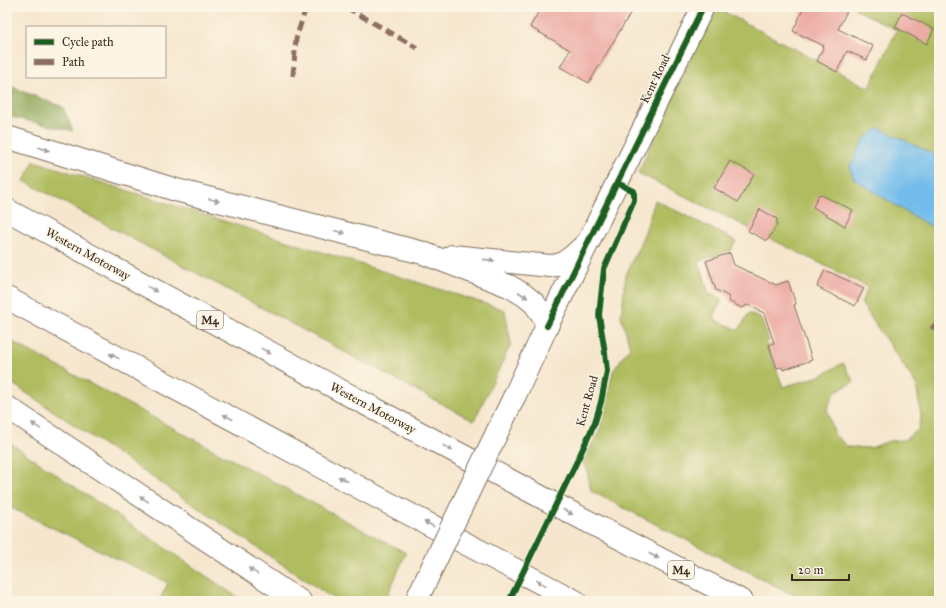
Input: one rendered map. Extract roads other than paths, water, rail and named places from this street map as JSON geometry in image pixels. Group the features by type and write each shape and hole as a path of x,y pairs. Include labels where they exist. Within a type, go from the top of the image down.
{"main road":[{"name":"Kent Road","path":"417,600 547,326 703,7"},
{"path":"7,137 176,190 423,253 509,286 534,303 542,314 547,326"},
{"name":"Western Motorway","path":"7,210 303,371 619,539 742,601"},
{"path":"423,253 550,266 562,264 574,256 589,241"},
{"path":"7,298 384,501 575,601"},
{"path":"7,407 293,598"}],"water":[{"path":"879,128 939,157 939,231 853,178 850,166 864,139"}]}
